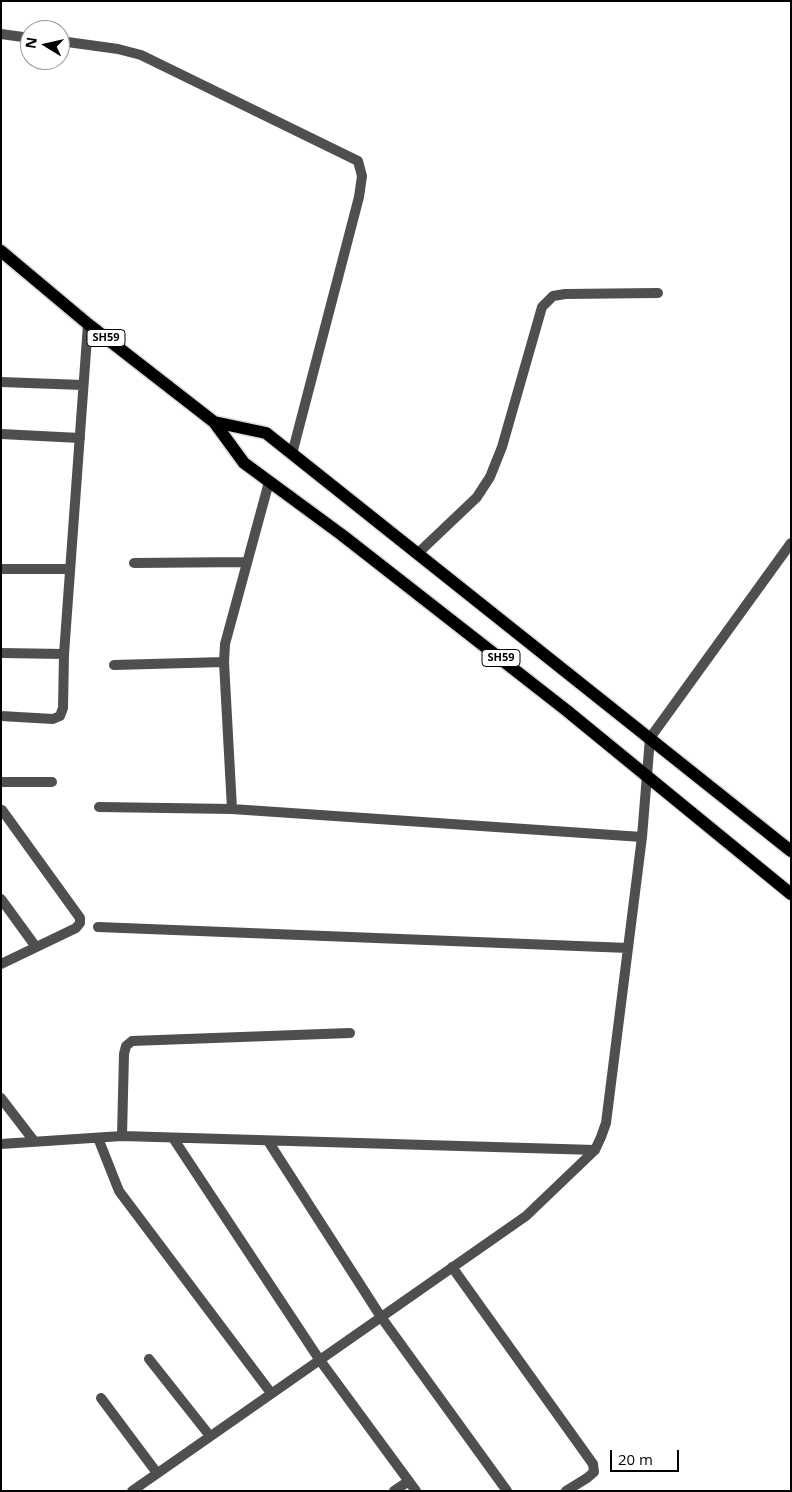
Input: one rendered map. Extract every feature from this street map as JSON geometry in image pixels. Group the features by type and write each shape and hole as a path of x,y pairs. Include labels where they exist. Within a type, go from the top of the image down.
{"main road":[{"name":"SH59","path":"1,251 88,324 214,422 244,463 350,540 566,710 791,894"},
{"name":"SH59","path":"214,422 266,433 791,851"}],"street":[{"path":"1,34 20,37"},
{"path":"70,42 118,49 141,55 358,161 362,176 359,196 292,454"},
{"path":"417,554 477,497 490,477 502,447 542,306 553,296 565,294 658,293"},
{"path":"1,716 53,718 60,716 63,708 64,654 88,324"},
{"path":"1,382 84,384"},
{"path":"1,434 80,438"},
{"path":"232,809 224,662 225,644 269,482"},
{"path":"132,1491 526,1216 595,1150 606,1123 642,837 650,738 791,543"},
{"path":"134,563 247,562"},
{"path":"1,569 70,569"},
{"path":"1,653 64,654"},
{"path":"114,666 224,662"},
{"path":"1,782 52,782"},
{"path":"99,807 232,809 642,837"},
{"path":"1,964 76,928 80,923 80,918 2,810"},
{"path":"1,899 36,947"},
{"path":"98,926 628,948"},
{"path":"122,1136 124,1054 126,1046 132,1041 350,1033"},
{"path":"1,1098 34,1141"},
{"path":"1,1144 122,1136 595,1150"},
{"path":"98,1138 119,1191 271,1393"},
{"path":"173,1138 320,1359 416,1491"},
{"path":"268,1141 381,1317 507,1491"},
{"path":"452,1267 594,1464 594,1472 588,1478 566,1491"},
{"path":"149,1359 210,1436"},
{"path":"102,1398 157,1473"},
{"path":"394,1491 409,1481"}]}
